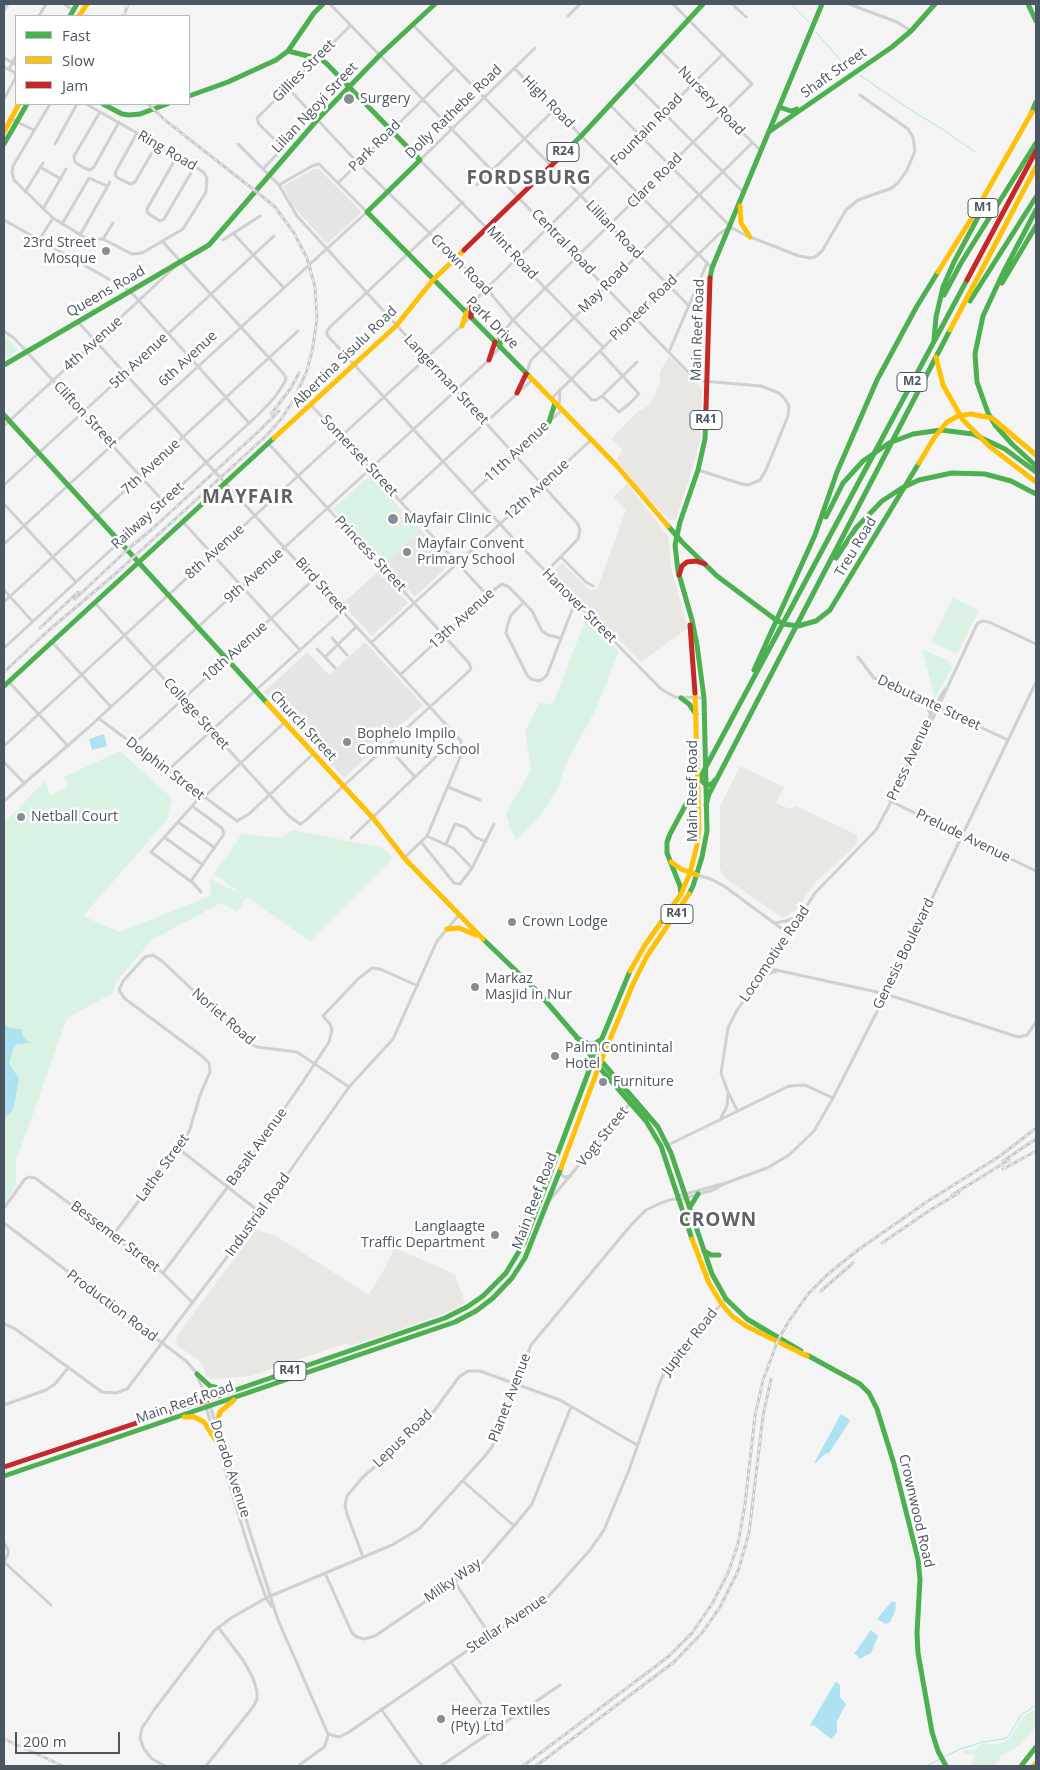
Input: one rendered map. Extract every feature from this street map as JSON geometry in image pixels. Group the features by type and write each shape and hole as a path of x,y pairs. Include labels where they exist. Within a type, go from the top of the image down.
{"main road":[{"path":"70,15 77,4"},
{"path":"80,15 87,4"},
{"path":"190,96 266,66 288,51 314,12 323,4"},
{"path":"428,4 428,10"},
{"name":"Lilian Ngoyi Street","path":"218,236 318,119 380,55 435,4"},
{"name":"Albertina Sisulu Road","path":"6,684 95,603 136,561 182,522 224,480 312,405 396,326 434,280 550,164 582,135 703,4"},
{"name":"Main Reef Road","path":"4,1476 450,1324 476,1311 500,1291 519,1268 531,1246 620,1013 643,963 684,904 697,875 706,831 704,698 697,645 675,552 676,536 698,470 705,439 708,296 712,268 822,4"},
{"name":"Shaft Street","path":"769,131 911,31 935,4"},
{"path":"1028,4 1036,21"},
{"path":"288,51 326,63 420,160"},
{"name":"M1","path":"1036,102 943,287 937,310 934,345 936,362 943,385 955,408 972,430 1036,482"},
{"path":"779,107 793,111 809,104"},
{"path":"4,144 19,105"},
{"path":"4,132 26,105"},
{"path":"105,105 129,115 140,114 164,105"},
{"path":"742,699 815,535 853,434 887,362 917,306 973,216 1032,112"},
{"path":"937,310 961,263 1036,143"},
{"name":"M2","path":"670,861 667,848 668,839 688,798 790,613 1036,151"},
{"name":"Dolly Rathebe Road","path":"388,192 420,160"},
{"name":"M2","path":"718,775 804,614 1036,167"},
{"name":"6th Avenue","path":"367,212 388,192"},
{"path":"939,351 1036,197"},
{"path":"741,201 741,223 750,237"},
{"path":"1036,210 983,316 975,354 977,382 988,413 995,425 1012,444 1036,466"},
{"name":"Park Drive","path":"367,212 616,465 676,536"},
{"path":"983,316 1036,226"},
{"name":"Queens Road","path":"4,366 26,351 181,262 204,248 218,236"},
{"path":"462,326 472,302"},
{"path":"500,347 501,334"},
{"path":"489,360 495,342"},
{"path":"517,394 526,374"},
{"path":"550,422 557,405"},
{"name":"Treu Road","path":"676,536 724,581 776,620 793,626 810,623 822,618 834,606 934,438 947,422 958,416 971,414 992,418 1036,455"},
{"name":"Church Street","path":"4,415 373,818 404,858 537,991 600,1064"},
{"path":"815,535 847,478 871,455 896,440 913,434 931,431 964,432 998,445 1036,472"},
{"path":"824,574 833,564 856,528 882,501 912,483 952,473 985,474 1011,481 1036,494"},
{"path":"679,575 682,566 687,562 696,561 705,564"},
{"name":"Main Reef Road","path":"4,1467 441,1319 476,1302 497,1283 524,1243 594,1058 635,963 681,894 690,872 699,828 696,714 689,612"},
{"path":"681,698 692,707 696,714"},
{"path":"697,776 706,785 712,784 718,775"},
{"path":"706,805 718,775"},
{"path":"670,861 681,870 697,875"},
{"path":"670,861 678,880 681,894"},
{"path":"447,929 459,928 480,936"},
{"path":"577,1038 592,1044 598,1042 604,1036"},
{"name":"Crownwood Road","path":"600,1064 632,1101 659,1140 676,1199 709,1283 721,1303 732,1316 746,1326 860,1384 869,1393 877,1409 894,1464 918,1560 920,1580 917,1633 918,1653 936,1747 946,1765"},
{"name":"Crownwood Road","path":"632,1101 653,1120 668,1145 704,1251 717,1285 726,1299 747,1319 808,1356"},
{"path":"547,1181 554,1184"},
{"path":"690,1207 698,1194"},
{"path":"704,1251 720,1255"},
{"path":"197,1374 213,1388 232,1390"},
{"path":"216,1426 220,1412 226,1406 252,1392"},
{"path":"177,1417 188,1416 199,1419 207,1426 216,1442"},
{"path":"1021,1766 1036,1747"},
{"path":"1033,1766 1036,1762"}],"street":[{"path":"4,12 8,4"},
{"path":"40,15 46,4"},
{"path":"64,4 73,10"},
{"name":"Central Road","path":"330,4 669,352 694,376 707,382"},
{"path":"568,16 580,4"},
{"path":"673,4 723,54"},
{"path":"732,4 746,17"},
{"path":"849,4 897,22 911,31"},
{"name":"Lillian Road","path":"413,24 689,306"},
{"name":"Gillies Street","path":"283,148 259,124 257,118 351,25"},
{"name":"Dolly Rathebe Road","path":"420,160 535,48"},
{"name":"Nursery Road","path":"660,50 761,152"},
{"name":"Fountain Road","path":"467,314 472,302 723,54"},
{"name":"Clare Road","path":"495,342 513,320 752,84 723,54"},
{"path":"4,58 14,64 9,69"},
{"path":"4,67 15,73"},
{"name":"Park Road","path":"339,182 455,68"},
{"name":"High Road","path":"515,69 712,268"},
{"path":"4,99 15,79"},
{"path":"632,81 744,193"},
{"name":"Crown Road","path":"287,88 358,162 486,288 513,320 592,400 602,396"},
{"path":"610,104 729,226 750,237 804,258 815,256 826,245 846,210 858,200 892,188 902,179 915,152 913,137 902,124 860,95"},
{"name":"Ring Road","path":"49,105 15,162 12,171 14,180 53,218 80,235 89,239 103,239 134,255 142,253 184,229 206,192 207,178 195,166 88,105"},
{"path":"55,144 76,105"},
{"path":"477,185 555,109"},
{"path":"100,112 74,156 75,162 89,170 93,169 119,122"},
{"path":"14,120 34,130"},
{"path":"263,169 299,131"},
{"path":"137,133 116,173 118,178 130,184 138,179 157,144"},
{"name":"May Road","path":"526,374 530,362 542,349 752,143"},
{"name":"Langerman Street","path":"238,144 279,185 297,216 580,526 578,539 546,572"},
{"path":"177,156 147,210 149,214 160,221 164,219 195,166"},
{"name":"Mint Road","path":"420,160 487,226 604,348"},
{"name":"Park Drive","path":"279,185 317,164 339,182 367,212"},
{"path":"25,192 41,165 61,179"},
{"path":"43,209 66,168"},
{"path":"62,224 89,178 107,186"},
{"path":"80,235 110,182"},
{"path":"368,293 463,202"},
{"name":"6th Avenue","path":"4,544 367,212"},
{"path":"223,240 260,216"},
{"path":"39,240 53,218"},
{"path":"4,220 130,291 249,423"},
{"path":"103,239 112,223"},
{"name":"Pioneer Road","path":"557,405 560,388 604,348 729,226"},
{"path":"233,233 283,287"},
{"name":"5th Avenue","path":"4,485 274,236"},
{"path":"163,242 269,358"},
{"name":"4th Avenue","path":"4,426 181,262"},
{"path":"669,352 707,263"},
{"name":"Hanover Street","path":"368,293 330,327 327,333 500,524 660,689 671,696 704,698"},
{"name":"Bird Street","path":"78,322 461,741 461,755 448,787"},
{"name":"8th Avenue","path":"4,746 462,326"},
{"name":"Clifton Street","path":"4,331 15,339 164,502"},
{"name":"7th Avenue","path":"4,602 298,331"},
{"name":"9th Avenue","path":"4,801 154,668 489,360 500,347"},
{"path":"600,351 623,376 638,394 619,412 602,396 623,376 637,362"},
{"name":"Railway Street","path":"4,648 208,464 275,397 286,378 269,358"},
{"path":"400,501 532,380"},
{"path":"698,470 742,484 754,483 760,480 788,416 787,402 776,391 753,384 707,382"},
{"path":"557,405 560,388"},
{"name":"Somerset Street","path":"312,405 487,595"},
{"name":"11th Avenue","path":"472,493 550,422 557,405"},
{"name":"12th Avenue","path":"372,642 591,440"},
{"name":"Princess Street","path":"268,443 470,665 470,671 430,706"},
{"path":"4,504 76,582"},
{"path":"182,522 300,650"},
{"path":"561,557 592,586"},
{"name":"10th Avenue","path":"133,745 314,579"},
{"name":"13th Avenue","path":"401,674 487,595 504,584 524,602"},
{"path":"4,590 32,622"},
{"path":"560,638 542,631 532,611 524,602 511,615 506,633 527,675 535,681 541,680 547,675 575,602"},
{"name":"College Street","path":"95,603 293,820 300,824 305,821 343,785"},
{"path":"168,770 343,611"},
{"name":"Press Avenue","path":"903,776 977,624 983,620 1036,644"},
{"path":"325,657 357,626"},
{"path":"332,638 347,654"},
{"path":"52,642 111,707"},
{"path":"317,649 335,668"},
{"name":"Debutante Street","path":"858,657 874,678 1008,740"},
{"name":"Genesis Boulevard","path":"685,1196 761,1171 790,1155 814,1131 886,994 1036,682"},
{"path":"6,684 68,746"},
{"name":"Press Avenue","path":"872,836 891,802 930,716 937,707 937,702 947,686"},
{"path":"930,716 930,708 927,703 937,702"},
{"path":"343,785 430,706"},
{"name":"Dolphin Street","path":"98,718 202,797 237,821 242,820 270,795"},
{"path":"201,892 191,881 150,852 192,806 285,722"},
{"path":"387,746 415,777"},
{"path":"270,795 313,754"},
{"path":"350,838 436,756"},
{"path":"4,762 24,783"},
{"path":"404,858 422,843 427,836 448,787 480,800"},
{"name":"Prelude Avenue","path":"891,802 1036,871"},
{"path":"191,881 224,835 223,830 192,806"},
{"path":"178,822 215,848"},
{"path":"446,844 455,824 465,827 475,837 486,842"},
{"path":"422,843 456,884 461,883 472,868 494,824"},
{"path":"427,836 456,850 472,868"},
{"name":"Locomotive Road","path":"737,1110 721,1073 728,1028 742,1003 823,883 872,836"},
{"path":"164,837 203,865"},
{"path":"697,875 711,879 724,886 789,934"},
{"name":"Industrial Road","path":"4,1324 14,1328 102,1392 120,1393 132,1384 261,1213 349,1087 393,1039 434,947 459,915"},
{"path":"774,923 802,915"},
{"name":"Lathe Street","path":"113,1235 179,1149 190,1129 200,1095 209,1077 209,1063 202,1056 124,998 118,990 123,981 145,957 152,955 158,958"},
{"name":"Noriet Road","path":"158,958 249,1044 257,1047 297,1052 349,1087"},
{"name":"Basalt Avenue","path":"164,1273 228,1188 329,1042 332,1033 330,1024 324,1016 358,979 372,968 380,969 418,986"},
{"path":"767,968 886,994 1014,1036 1022,1037 1027,1035 1036,1022"},
{"path":"761,976 777,970"},
{"path":"668,1145 719,1121 737,1110 795,1085 812,1088 833,1098"},
{"name":"Locomotive Road","path":"719,1121 727,1106 728,1092"},
{"name":"Vogt Street","path":"546,1204 632,1101"},
{"path":"179,1149 261,1213"},
{"name":"Vogt Street","path":"559,1172 564,1177 571,1176"},
{"name":"Bessemer Street","path":"4,1208 26,1179 31,1177 164,1273 193,1303"},
{"name":"Genesis Boulevard","path":"685,1196 716,1189 726,1183"},
{"name":"Planet Avenue","path":"218,1627 271,1595 325,1574 402,1540 418,1529 492,1447 531,1345 626,1230 646,1210 661,1203 685,1196"},
{"name":"Production Road","path":"4,1224 186,1361 197,1374 205,1398"},
{"name":"Jupiter Road","path":"637,1445 666,1369 726,1299"},
{"path":"4,1405 46,1390 55,1384 68,1368"},
{"name":"Lepus Road","path":"363,1557 347,1514 345,1505 347,1496 354,1487 426,1422 463,1374 468,1371 480,1371 560,1400 571,1407"},
{"name":"Dorado Avenue","path":"205,1398 216,1426 271,1595 274,1610"},
{"name":"Dorado Avenue","path":"208,1406 216,1442 266,1598 274,1610 328,1734"},
{"path":"571,1407 637,1445"},
{"name":"Milky Way","path":"325,1574 354,1635 364,1639 375,1636 482,1563 514,1526 532,1504 571,1407"},
{"name":"Stellar Avenue","path":"328,1734 339,1737 349,1732 490,1635 545,1601 597,1541 604,1530 637,1445"},
{"path":"463,1481 514,1526"},
{"path":"4,1543 8,1554 4,1562 50,1605"},
{"path":"454,1581 490,1635"},
{"path":"165,1766 152,1759 144,1750 140,1738 142,1728 173,1684 218,1627 243,1660 253,1678 257,1699 253,1707 206,1766"},
{"path":"451,1662 498,1728"},
{"path":"441,1766 560,1685"},
{"path":"381,1709 423,1766"},
{"path":"298,1766 324,1747 328,1734"}],"shaded area":[{"path":"314,169 319,169 362,212 327,244 293,206 283,186"},
{"path":"669,356 702,389 701,436 676,519 670,520 644,495 616,460 623,450 611,439 637,412 650,405 660,383 660,372"},
{"path":"627,484 668,536 671,568 688,628 641,662 553,573 562,563 590,590 597,589 626,510 613,497"},
{"path":"399,507 411,519 399,530 387,518"},
{"name":"Mayfair Convent Primary School","path":"387,518 399,530 411,519 451,563 415,597 363,540"},
{"path":"379,571 408,603 372,636 342,604"},
{"name":"Bophelo Impilo Community School","path":"365,642 423,705 344,778 264,692 307,652 329,675"},
{"path":"740,766 784,787 776,803 790,809 796,806 857,835 857,844 815,883 796,910 783,918 725,878 720,869 720,806"},
{"path":"256,1230 276,1236 369,1295 394,1248 455,1274 465,1303 446,1313 384,1335 349,1346 347,1343 250,1376 213,1379 206,1376 202,1363 177,1345 176,1337 213,1287 215,1288 215,1284"}],"green space":[{"path":"4,335 17,348 17,351 4,359"},
{"path":"370,475 399,507 387,518 399,530 411,519 421,530 385,564 333,509"},
{"path":"953,598 979,610 958,652 955,653 931,642"},
{"path":"586,618 600,631 599,634 602,637 605,636 618,651 618,654 596,709 567,762 557,789 540,816 516,840 508,825 506,813 531,770 525,732 539,703 553,704"},
{"path":"922,649 951,662 952,668 935,698"},
{"path":"120,751 172,798 166,821 83,916 119,932 211,896 210,879 241,894 214,874 242,834 282,838 292,830 383,848 393,858 310,941 247,897 237,912 221,903 153,939 116,981 113,993 67,1018 16,1161 16,1186 4,1204 4,823 45,781 50,795 68,787 64,777"},
{"path":"1036,1708 1036,1727 1021,1744 1001,1756 994,1766 971,1766 975,1756 963,1753 966,1750 974,1750 983,1743 993,1745 1002,1743 1010,1738 1024,1716"}],"water":[{"path":"104,734 107,746 92,750 89,739"},
{"path":"4,1024 9,1028 21,1029 23,1037 30,1043 16,1044 13,1050 9,1063 19,1079 13,1110 4,1118"},
{"path":"841,1414 850,1420 848,1424 829,1453 814,1463"},
{"path":"891,1602 896,1602 895,1612 890,1622 886,1624 877,1619"},
{"path":"871,1630 878,1636 871,1653 859,1659 854,1654"},
{"path":"837,1682 840,1685 840,1697 846,1704 837,1721 837,1732 831,1739 815,1726 810,1725"}],"waterway":[{"path":"791,4 809,22"},
{"path":"816,32 849,70"},
{"path":"860,75 975,152"},
{"path":"926,1766 960,1749 1008,1737 1021,1715 1036,1705"}],"railway":[{"path":"124,15 128,4"},
{"path":"4,672 49,630 114,575 267,435 282,418 294,399 306,373 312,352 317,319 315,287 307,258 294,233 275,207 165,120 149,105"},
{"path":"271,414 291,388 299,373"},
{"path":"75,599 279,411"},
{"path":"40,628 78,592"},
{"path":"523,1766 668,1657 692,1633 712,1604 728,1573 738,1544 745,1504 755,1416 763,1380 778,1340 808,1294 828,1274 858,1250 928,1201 1000,1156 1036,1128"},
{"path":"1003,1161 1036,1139"},
{"path":"1003,1169 1036,1151"},
{"path":"952,1195 1009,1160"},
{"path":"882,1243 930,1210 959,1193"},
{"path":"821,1291 853,1263"},
{"path":"536,1766 674,1662 702,1633 720,1607 738,1571 749,1533 763,1416 771,1379"},
{"path":"4,1739 63,1766"}],"traffic: fast":[{"path":"71,15 77,4"},
{"path":"190,96 228,82 276,60 288,51 314,13 323,4"},
{"path":"4,365 209,245 318,119 380,55 435,4"},
{"path":"557,160 703,4"},
{"path":"710,278 712,268 822,4"},
{"path":"770,131 892,47 911,31 935,4"},
{"path":"1028,4 1036,21"},
{"path":"288,51 320,59 326,63 420,160 367,212 530,377"},
{"path":"1031,114 1036,102"},
{"path":"4,144 26,105"},
{"path":"105,105 122,114 129,115 140,114 164,105"},
{"path":"779,107 791,111 797,109"},
{"path":"944,295 961,263 1036,143"},
{"path":"970,301 1036,197"},
{"path":"934,340 936,317 943,287 983,208"},
{"path":"1036,210 983,316 975,354 977,382 988,413 995,425 1012,444 1036,466"},
{"path":"1002,283 1036,226"},
{"path":"754,670 815,535 837,472 877,380 917,306 938,272"},
{"path":"681,894 680,886 667,853 667,842 670,834 967,280"},
{"path":"706,805 709,794 950,330"},
{"path":"500,347 501,333"},
{"path":"549,422 555,403"},
{"path":"689,894 702,857 707,831 704,698 697,645 678,571 675,545 680,522 698,470 705,439 706,408"},
{"path":"4,415 267,703"},
{"path":"826,517 843,483 863,461 889,443 913,434 941,430 973,434 1005,449 1036,472"},
{"path":"4,686 274,438"},
{"path":"668,526 717,576 776,620 784,624 798,626 816,621 830,610 919,463"},
{"path":"836,558 856,528 882,501 919,480 952,473 985,474 1011,481 1036,494"},
{"path":"681,698 689,704 696,714"},
{"path":"698,777 706,785 712,784 715,780"},
{"path":"483,939 537,991 646,1121 661,1146 692,1239"},
{"path":"221,1395 445,1318 467,1307 483,1296 506,1273 524,1243 593,1060 630,971"},
{"path":"577,1038 589,1044 594,1044 600,1040"},
{"path":"588,1050 596,1055 658,1127 671,1153 712,1274 726,1299 747,1319 801,1351"},
{"path":"4,1476 455,1322 476,1311 493,1298 512,1278 525,1258 561,1168"},
{"path":"690,1207 698,1194"},
{"path":"704,1251 711,1255 719,1255"},
{"path":"807,1355 860,1384 869,1393 877,1409 894,1464 918,1559 920,1580 917,1633 918,1653 932,1732 938,1751 946,1766"},
{"path":"197,1374 210,1386 226,1390"},
{"path":"1021,1766 1036,1747"}],"traffic: slow":[{"path":"80,15 87,4"},
{"path":"4,132 18,105"},
{"path":"938,272 973,216 1032,112"},
{"path":"950,330 1036,167"},
{"path":"740,206 741,223 750,237"},
{"path":"274,438 396,326 433,280 464,250"},
{"path":"462,326 466,313"},
{"path":"936,357 943,385 963,420 989,446 1036,482"},
{"path":"530,377 616,465 668,526"},
{"path":"919,463 934,438 947,422 958,416 971,414 992,418 1036,455"},
{"path":"630,971 645,945 681,894 690,873 697,845 699,828 695,693"},
{"path":"267,703 373,818 406,860 483,939"},
{"path":"671,862 681,869 697,875"},
{"path":"561,1168 599,1066 633,984 647,956 689,894"},
{"path":"447,929 459,928 476,935"},
{"path":"692,1239 709,1283 721,1303 732,1316 746,1326 807,1356"},
{"path":"216,1426 220,1412 234,1400"},
{"path":"184,1417 194,1417 204,1422 216,1441"},
{"path":"1033,1766 1036,1763"}],"traffic: jam":[{"path":"967,280 1036,151"},
{"path":"464,250 557,160"},
{"path":"706,408 710,278"},
{"path":"471,317 472,302"},
{"path":"489,360 495,342"},
{"path":"517,393 526,374"},
{"path":"679,575 682,566 687,562 696,561 705,564"},
{"path":"690,625 695,693"},
{"path":"4,1467 221,1395"}],"place":[{"name":"Surgery","path":"349,99"},
{"name":"23rd Street Mosque","path":"106,251"},
{"name":"Mayfair Clinic","path":"393,519"},
{"name":"Mayfair Convent Primary School","path":"407,552"},
{"name":"Bophelo Impilo Community School","path":"347,742"},
{"name":"Netball Court","path":"21,817"},
{"name":"Crown Lodge","path":"512,922"},
{"name":"Markaz Masjid in Nur","path":"475,987"},
{"name":"Palm Continintal Hotel","path":"555,1056"},
{"name":"Furniture","path":"603,1082"},
{"name":"Langlaagte Traffic Department","path":"495,1235"},
{"name":"Heerza Textiles (Pty) Ltd","path":"441,1719"}],"district":[{"name":"FORDSBURG","path":"529,179"},
{"name":"MAYFAIR","path":"248,498"},
{"name":"CROWN","path":"718,1221"}]}
